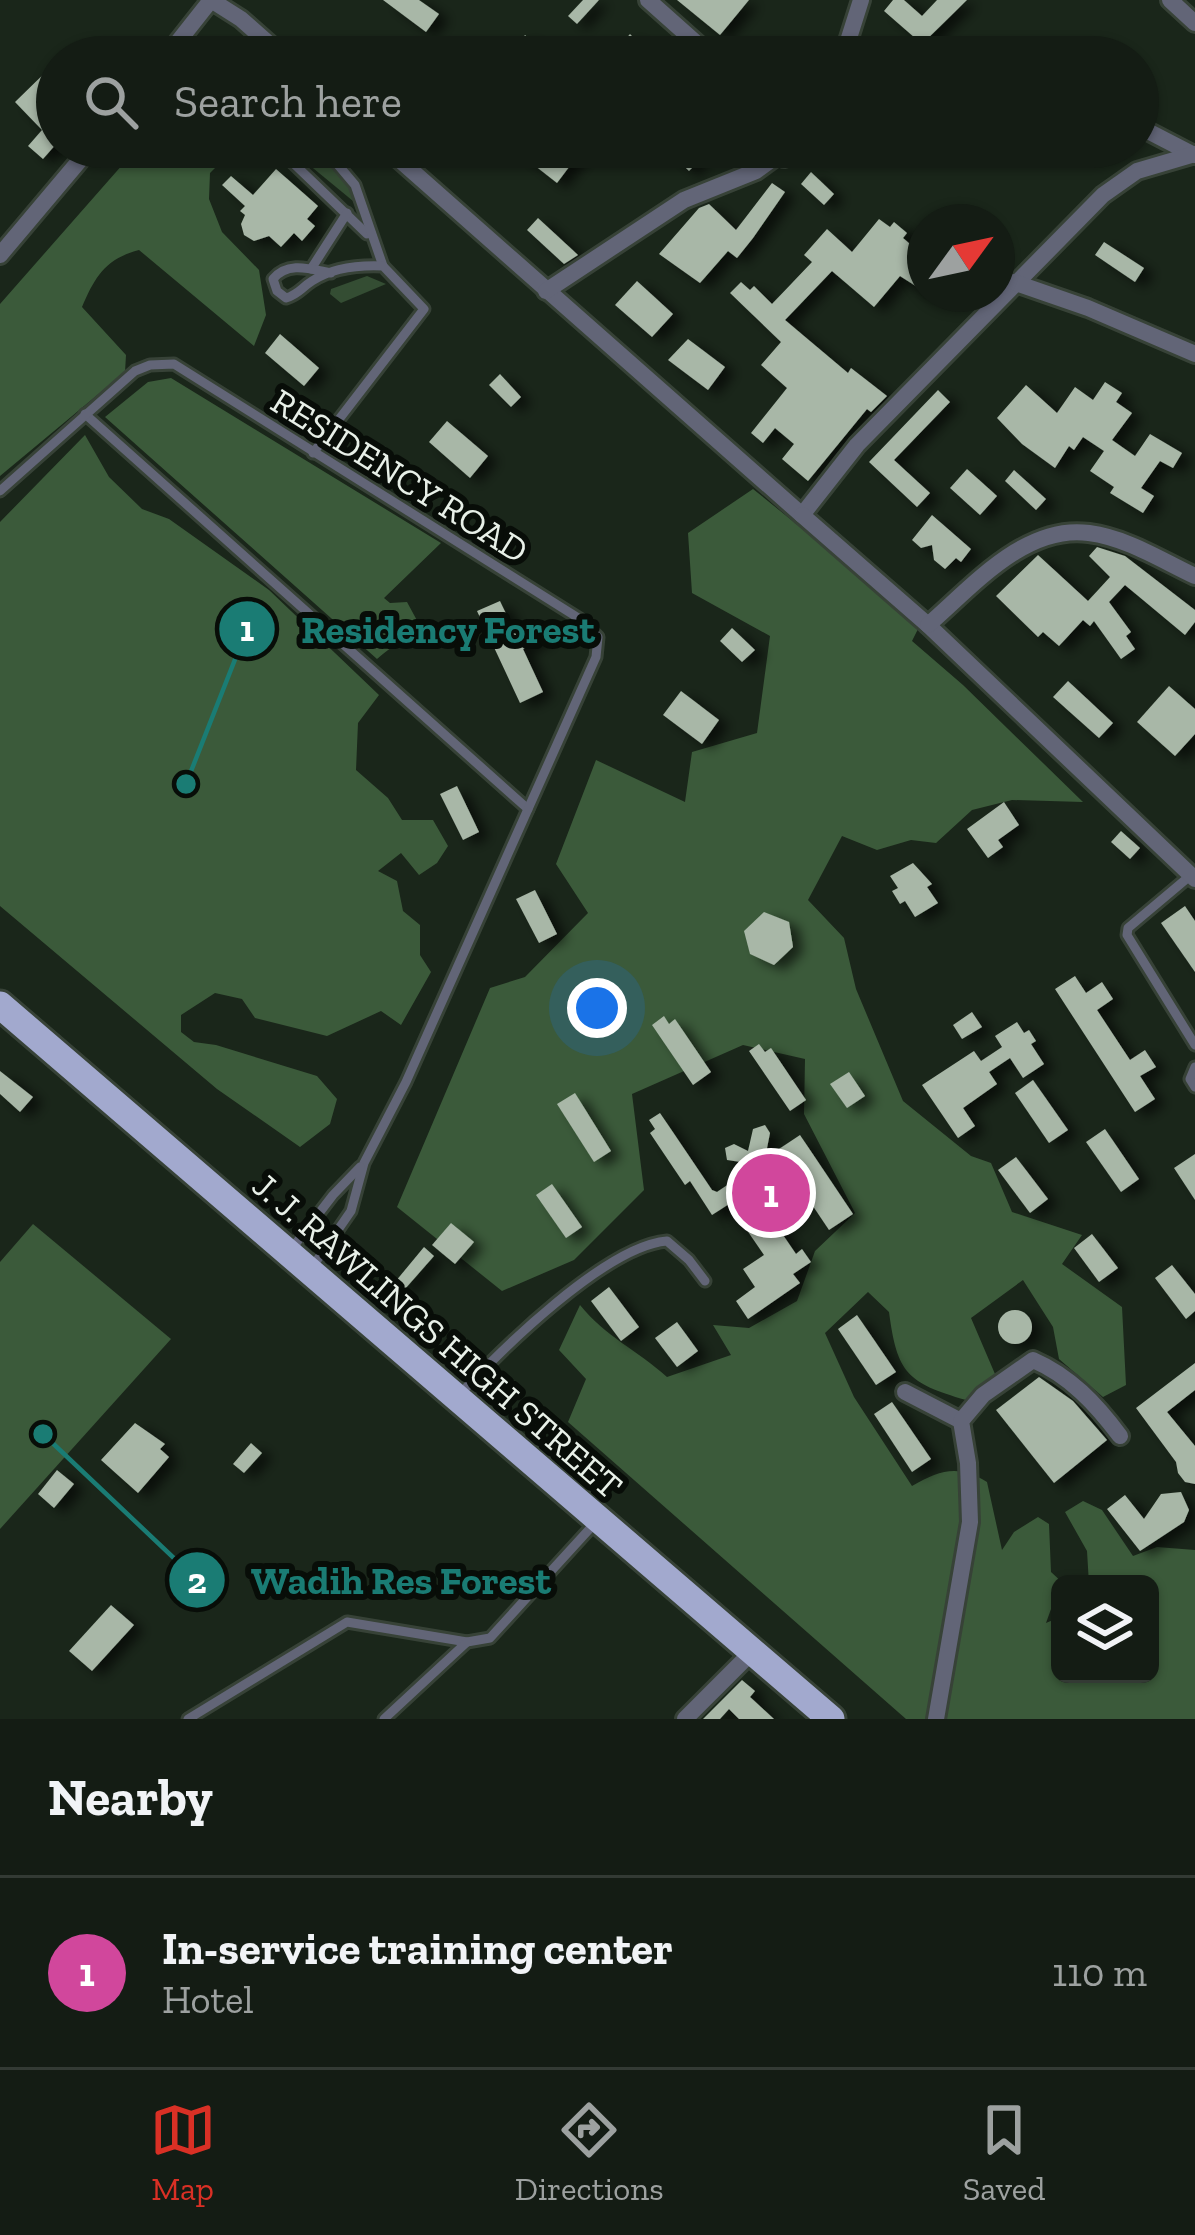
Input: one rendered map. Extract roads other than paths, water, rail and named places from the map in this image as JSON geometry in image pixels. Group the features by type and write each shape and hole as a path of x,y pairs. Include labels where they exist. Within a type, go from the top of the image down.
{"main road":[{"name":"J. J. RAWLINGS HIGH STREET","path":"0,1005 831,1719"}],"street":[{"path":"183,36 211,0 260,36"},
{"path":"648,0 688,36"},
{"path":"850,36 861,0"},
{"path":"1170,0 1195,23"},
{"path":"1159,136 1194,154"},
{"path":"1159,165 1194,154"},
{"path":"0,255 73,168"},
{"path":"408,168 928,625 1193,877"},
{"path":"756,171 760,168"},
{"path":"546,291 684,200 762,168"},
{"path":"1015,280 1103,195 1150,168"},
{"path":"1015,283 1195,354"},
{"path":"802,515 857,445 984,312"},
{"path":"928,625 1013,552 1048,538 1086,532 1131,544 1195,576"},
{"path":"936,1719 970,1522 961,1421 983,1395 1033,1360 1056,1370 1099,1407 1120,1436"},
{"path":"905,1392 961,1421"},
{"path":"685,1719 750,1654"}],"lane":[{"path":"299,168 370,237"},
{"path":"313,453 424,309 382,266 355,185 341,168"},
{"path":"311,269 347,213"},
{"path":"331,273 295,267 273,280 286,298 331,273 382,266"},
{"name":"RESIDENCY ROAD","path":"0,491 135,370 150,364 174,364 580,619 598,637 596,657 406,1082 364,1163 351,1211 299,1262"},
{"path":"85,414 528,809"},
{"path":"1193,877 1128,928 1127,935 1195,1045"},
{"path":"1195,1067 1190,1078 1195,1087"},
{"name":"RESIDENCY ROAD","path":"299,1262 333,1196 364,1163"},
{"path":"455,1399 494,1357 595,1273 645,1243 667,1241 705,1281"},
{"path":"188,1719 347,1622 467,1642 490,1638 597,1521"},
{"path":"385,1719 467,1642"}],"place":[{"name":"Residency Forest","path":"186,784"},
{"name":"In-service training center","path":"771,1193"},
{"name":"Wadih Res Forest","path":"43,1434"}]}
